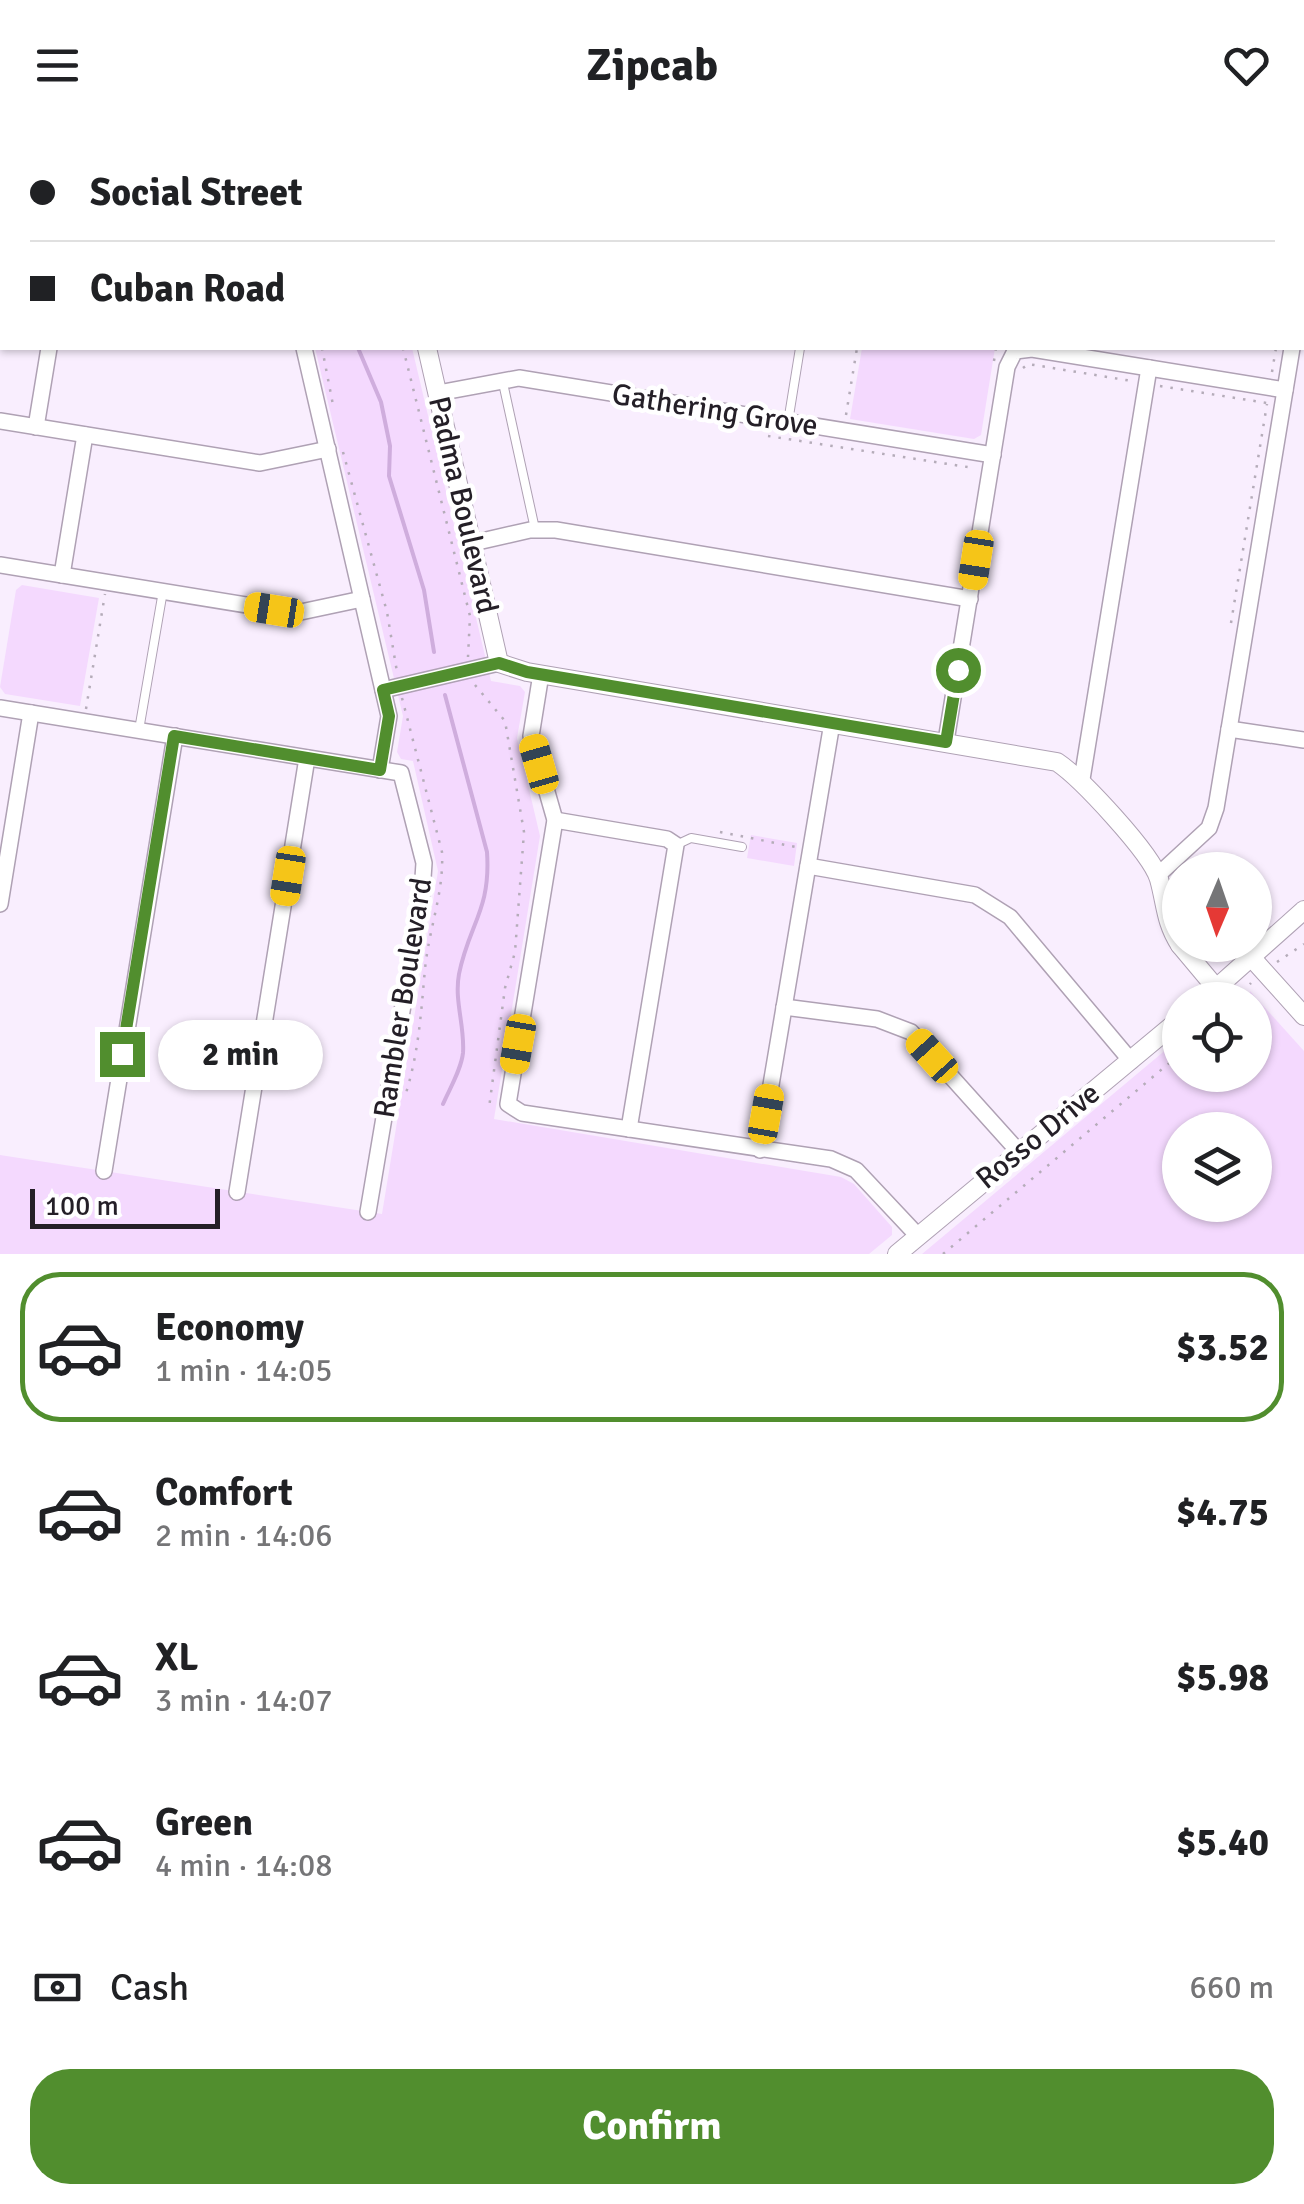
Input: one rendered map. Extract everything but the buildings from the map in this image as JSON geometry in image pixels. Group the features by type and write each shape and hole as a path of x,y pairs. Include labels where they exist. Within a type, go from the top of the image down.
{"street":[{"path":"36,427 49,350"},
{"path":"0,708 380,770 395,690 362,600 336,449 305,350"},
{"name":"Padma Boulevard","path":"427,350 499,663"},
{"path":"946,742 1011,356 1021,350"},
{"path":"1158,875 1209,828 1229,729 1274,394 1291,350"},
{"path":"1063,351 1148,376 1274,394"},
{"path":"1082,779 1148,376"},
{"name":"Gathering Grove","path":"438,394 502,378 993,455"},
{"path":"0,421 260,463 336,449"},
{"path":"62,575 85,435"},
{"path":"473,543 535,529 970,599"},
{"path":"1,571 62,575 296,613 362,600"},
{"path":"395,690 499,663 542,674 1057,762 1082,779 1158,875 1162,897"},
{"path":"542,674 531,736 555,820 508,1104 522,1113 831,1158 856,1170 918,1236"},
{"path":"0,904 5,844 32,713"},
{"path":"760,1150 832,722"},
{"path":"1229,729 1304,740"},
{"path":"104,1171 174,736"},
{"path":"237,1192 307,758"},
{"name":"Rambler Boulevard","path":"368,1212 424,863 401,773 380,770"},
{"path":"555,820 667,839 676,846 629,1129"},
{"path":"808,866 976,895 1010,917 1131,1061"},
{"path":"1272,938 1304,910"},
{"path":"1222,982 1244,962"},
{"path":"1256,962 1304,1016"},
{"path":"784,1007 877,1020 911,1032 1018,1151"},
{"name":"Rosso Drive","path":"896,1254 1162,1034"}],"lane":[{"path":"788,422 800,350"},
{"path":"502,378 535,529"},
{"path":"139,730 163,592"},
{"path":"676,846 691,838 742,847"}],"path":[{"path":"322,350 334,412"},
{"path":"403,350 470,616 466,643 476,688 504,721 524,832 515,952 504,988 489,1108"},
{"path":"845,419 857,350"},
{"path":"1231,624 1274,394 1276,350"},
{"path":"1022,370 1028,364 1274,394"},
{"path":"768,436 978,469"},
{"path":"336,449 387,612 395,690"},
{"path":"84,722 107,582"},
{"path":"943,1254 1162,1069"}],"shaded area":[{"path":"315,350 412,350 491,681 520,686 525,692 517,738 540,836 494,1119 841,1177 854,1184 892,1227 892,1235 869,1254 0,1254 0,1155 382,1214 438,871 413,761 401,759 397,752 403,716"},
{"path":"862,350 995,350 981,435 974,439 850,419"},
{"path":"22,585 99,598 80,706 5,694 0,687 16,590"},
{"path":"751,835 797,843 794,866 747,858"},
{"path":"1272,1015 1304,1051 1304,1254 922,1254 1162,1053 1162,1092 1272,1092"}],"waterway":[{"path":"359,350 381,402 390,446 389,476 424,590 434,652"},
{"path":"443,1104 462,1059 459,974 483,903 487,872 487,852 445,695"}],"route":[{"path":"122,1054 174,736 380,770 389,716 383,690 499,663 527,672 946,742 958,670"}]}
